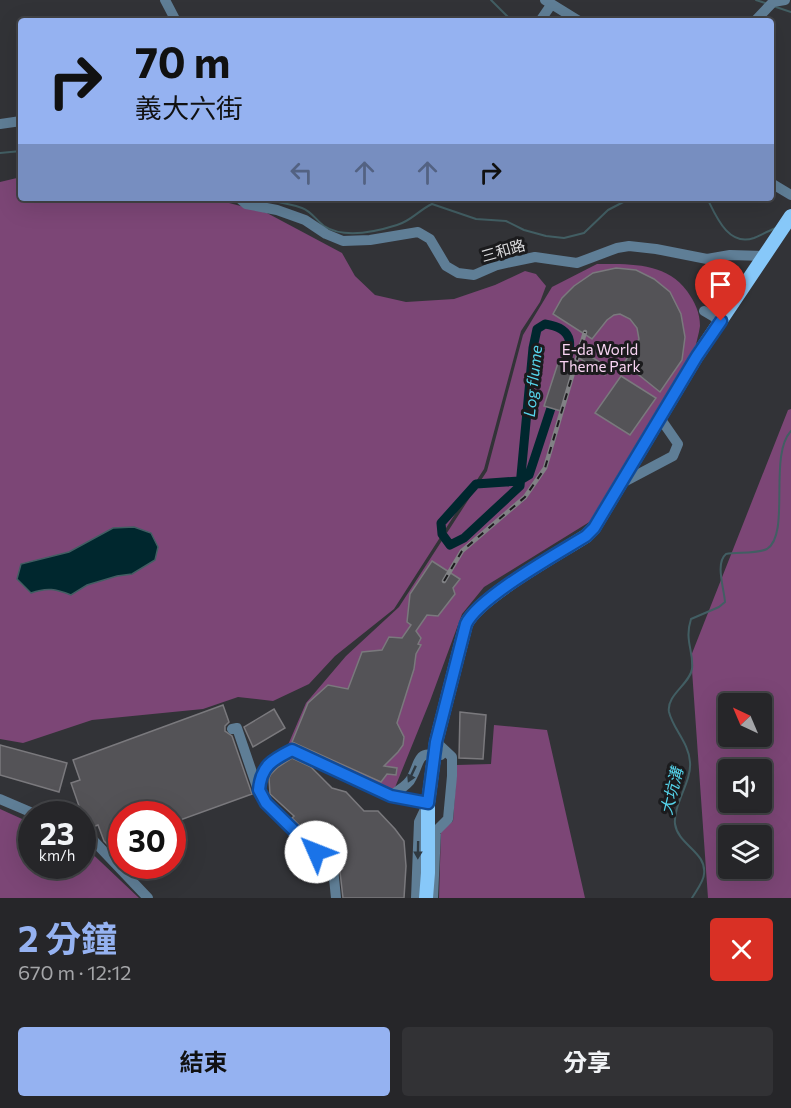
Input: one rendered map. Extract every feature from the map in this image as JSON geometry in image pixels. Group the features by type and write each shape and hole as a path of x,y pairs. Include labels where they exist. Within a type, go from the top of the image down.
{"main road":[{"path":"426,898 428,803 436,742 470,615 485,601 586,536 594,528 618,484 697,356 791,216"}],"street":[{"path":"165,0 174,18"},
{"path":"758,18 767,7 778,0 785,0"},
{"path":"541,18 548,2 574,18"},
{"path":"0,124 18,121"},
{"path":"774,185 791,195"},
{"name":"三和路","path":"242,201 246,204 278,210 305,220 326,234 342,241 370,240 418,232 430,239 446,266 458,273 474,275 497,265 535,257 577,263 617,248 629,246 707,259 730,255 765,256"},
{"path":"704,311 721,321"},
{"path":"618,484 672,456 678,444 660,418"},
{"path":"232,729 237,728 259,790 266,803 333,868 336,898"},
{"path":"433,898 436,831 448,819 452,776 452,757 436,742"},
{"path":"259,790 263,772 272,760 292,750 391,796 428,803 419,822 416,898"},
{"path":"391,796 412,778 416,763 421,757 430,753 446,758 450,767 444,811 428,834"},
{"path":"0,800 18,807"},
{"path":"96,843 144,897"}],"green space":[{"path":"18,178 18,201 221,201 267,213 342,253 355,276 375,295 406,302 454,299 495,285 525,271 536,274 546,286 540,302 521,331 484,469 394,609 335,656 309,684 273,701 238,697 203,709 92,720 23,743 0,739 0,182"},
{"name":"E-da World Theme Park","path":"597,264 634,265 669,275 687,291 692,299 698,312 700,326 695,350 591,521 484,587 462,614 394,790 288,745 306,703 346,656 399,607 487,471 523,335 552,287"},
{"path":"791,409 791,898 708,898 691,656 788,410"},
{"path":"494,725 547,730 585,898 439,898 441,831 453,821 457,765 491,764"},
{"path":"0,809 18,817 18,879 96,879 96,857 108,869 108,879 119,879 139,898 0,898"}],"water":[{"path":"134,527 151,533 158,547 155,560 132,574 87,585 71,595 51,590 31,593 17,579 21,564 69,552 113,528"}],"building":[{"path":"616,268 636,270 654,279 670,292 681,314 685,337 682,360 660,392 624,363 639,339 637,328 630,319 620,314 614,315 592,339 553,314 562,298 574,286 593,273"},
{"path":"584,352 609,368 605,375 579,358"},
{"path":"564,360 577,365 561,411 544,406 558,363"},
{"path":"621,376 656,398 630,435 595,413"},
{"path":"432,561 460,579 453,588 455,594 438,616 427,615 416,631 421,638 418,644 421,645 416,654 414,669 397,723 404,737 403,745 384,766 397,768 396,775 387,774 381,782 292,742 308,703 328,685 348,689 362,652 382,650 389,637 402,638 411,625 407,622 410,594"},
{"path":"223,705 229,722 225,726 225,731 232,736 252,794 186,818 186,801 108,801 108,845 98,825 96,826 96,801 77,801 71,783 80,780 73,760"},
{"path":"274,709 285,728 253,747 244,727"},
{"path":"460,712 486,715 483,759 459,758"},
{"path":"0,745 67,763 59,792 0,775"},
{"path":"292,758 311,767 332,788 346,792 364,811 378,811 395,829 404,841 406,866 404,898 343,898 339,863 270,794 271,774"}],"waterway":[{"path":"491,0 510,18"},
{"path":"756,0 765,3"},
{"path":"773,6 791,12"},
{"path":"0,153 18,151"},
{"path":"273,201 302,208 324,226 341,232 370,232 397,225 432,204 476,219 506,221 524,230 564,238 584,233 608,210 625,201"},
{"path":"708,201 724,228 737,238 745,240 754,238 776,228"},
{"name":"Log flume","path":"519,481 476,484 441,523 442,534 450,545 464,538 520,486 533,348 537,329 545,324 563,330 567,335 570,348 563,372"},
{"name":"Log flume","path":"519,481 529,475 554,399"},
{"name":"大坑溝","path":"692,898 703,880 704,866 697,854 681,838 675,824 690,762 687,749 671,718 669,706 692,669 688,634 691,619 725,602 721,576 723,558 726,554 763,551 774,541 778,528 781,457 784,442 791,431"}],"railway":[{"path":"444,581 462,551 525,497 545,468 585,332"}],"route":[{"path":"316,852 266,803 259,790 263,772 272,760 292,750 391,796 428,803 436,742 470,615 485,601 586,536 594,528 697,356 721,321"}]}
